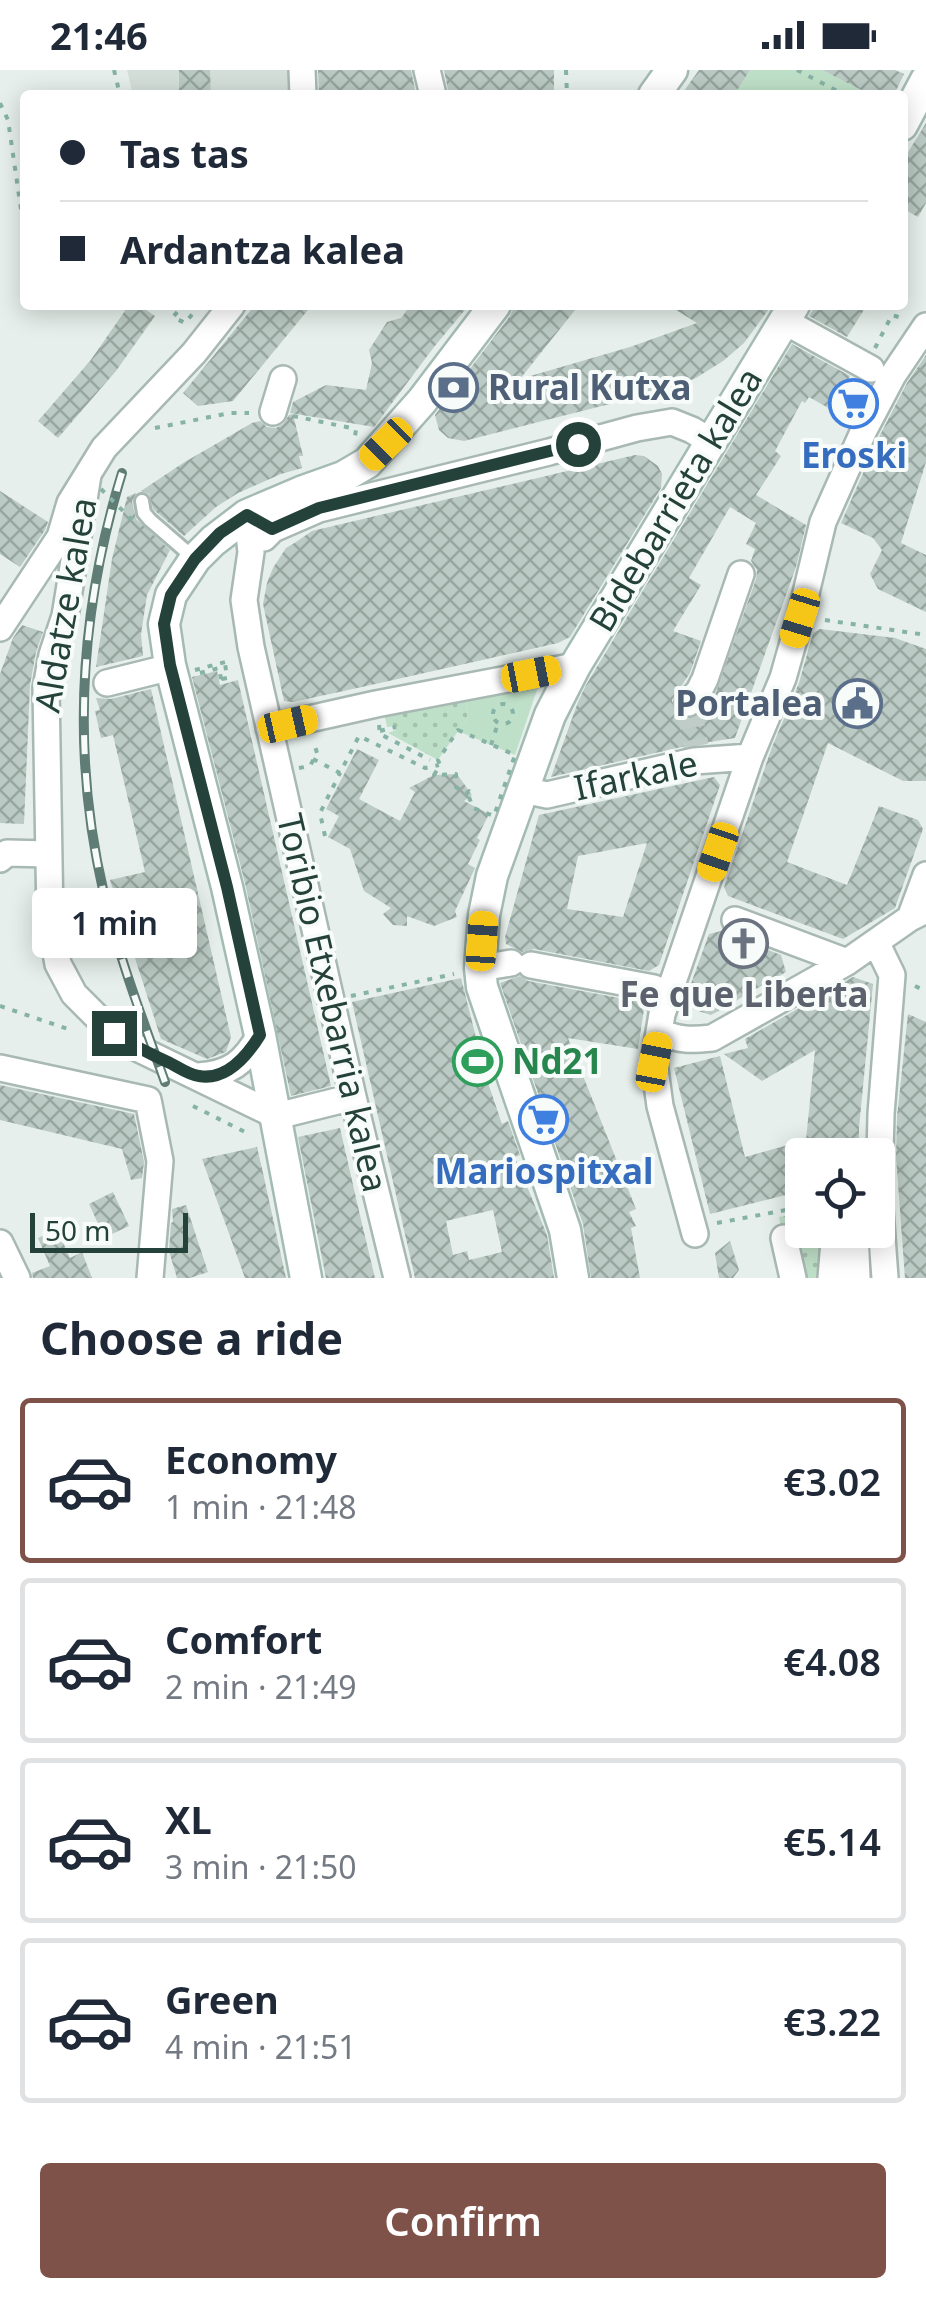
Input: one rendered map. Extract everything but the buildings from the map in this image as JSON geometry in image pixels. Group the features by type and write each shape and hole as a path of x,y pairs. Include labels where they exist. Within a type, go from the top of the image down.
{"street":[{"path":"908,114 926,80"},
{"name":"Aldatze kalea","path":"228,310 194,353 104,448 46,688 50,919 58,964 74,994 100,1020 134,1046 276,1116"},
{"path":"260,522 367,463 422,401 491,310"},
{"name":"Bidebarrieta kalea","path":"573,1278 566,1230 482,988 470,970 492,876 550,716 575,666 789,313 868,367"},
{"path":"694,1231 660,1106 654,1062 665,1002 782,678 823,522 864,430 893,375 926,326"},
{"path":"272,412 283,380"},
{"path":"306,1278 260,1035 171,667 164,624 171,595 195,559 220,533 637,428 672,422 710,441"},
{"name":"Aldatze kalea","path":"0,628 60,537 70,503 95,482"},
{"name":"Toribio Etxebarria kalea","path":"260,522 244,600 253,654 397,1278"},
{"path":"688,702 705,679 741,574"},
{"path":"268,728 575,666"},
{"path":"107,684 171,667"},
{"name":"Ifarkale","path":"523,790 547,795 695,754 750,758"},
{"path":"0,858 7,853 48,854"},
{"path":"660,1031 682,1039 712,1038 848,962 918,914 926,875"},
{"path":"735,920 848,962"},
{"path":"877,944 892,976 879,1138"},
{"path":"470,970 521,964 654,988 657,1000 665,1002"},
{"path":"198,1076 221,1075 251,1050 260,1035"},
{"path":"0,1068 148,1100 160,1161 150,1278"},
{"path":"276,1116 353,1097"},
{"path":"784,1238 793,1278"},
{"path":"0,1243 17,1278"},
{"path":"831,1278 834,1248"},
{"path":"848,1248 850,1278 857,1277 855,1248"},
{"path":"883,1248 886,1278"}],"lane":[{"path":"142,501 150,520 195,559"}],"path":[{"path":"797,70 836,90"},
{"path":"0,103 8,120 20,203"},
{"path":"179,310 173,317 185,323 194,312"},
{"path":"868,367 892,315 926,326"},
{"path":"144,430 230,413 272,412 351,428"},
{"path":"95,482 132,520"},
{"path":"800,618 841,620 926,635"},
{"path":"224,663 227,678 220,679 219,668 195,674 194,670 253,654"},
{"path":"376,704 380,734 431,758 425,768"},
{"path":"503,704 509,706 513,714 510,721 498,723 494,709 503,704"},
{"path":"280,772 310,766 317,753 308,719"},
{"path":"490,744 498,723"},
{"path":"380,731 396,727"},
{"path":"458,730 515,755 494,816 474,808 469,791 466,794 456,788 456,774 434,775 440,765 438,760 458,730"},
{"path":"325,836 320,813 359,736 425,768 440,765"},
{"path":"313,760 340,773"},
{"path":"359,994 470,970"},
{"path":"0,1006 68,1029"},
{"path":"193,1106 250,1135"},
{"path":"694,1231 785,1212"}],"shaded area":[{"path":"127,70 293,70 294,90 132,90"}],"green space":[{"path":"750,70 822,70 861,90 737,90"},
{"path":"539,684 515,755 458,731 468,717 465,697"},
{"path":"465,697 468,717 438,760 388,733 396,730 395,726 387,727 385,717"},
{"path":"785,1216 785,1248 779,1217"},
{"path":"785,1248 862,1248 866,1278 791,1278"}],"tunnel":[{"path":"688,703 696,746"}],"railway":[{"path":"122,473 89,629 84,735 87,788 110,918 165,1082"}],"place":[{"name":"Rural Kutxa","path":"453,388"},
{"name":"Eroski","path":"854,404"},
{"name":"Portalea","path":"858,704"},
{"name":"Fe que Liberta","path":"744,943"},
{"name":"Nd21","path":"477,1062"},
{"name":"Mariospitxal","path":"544,1120"}],"route":[{"path":"114,1033 198,1076 221,1075 251,1050 260,1035 170,665 164,624 171,595 195,559 220,533 247,515 272,529 319,508 578,444"}]}
